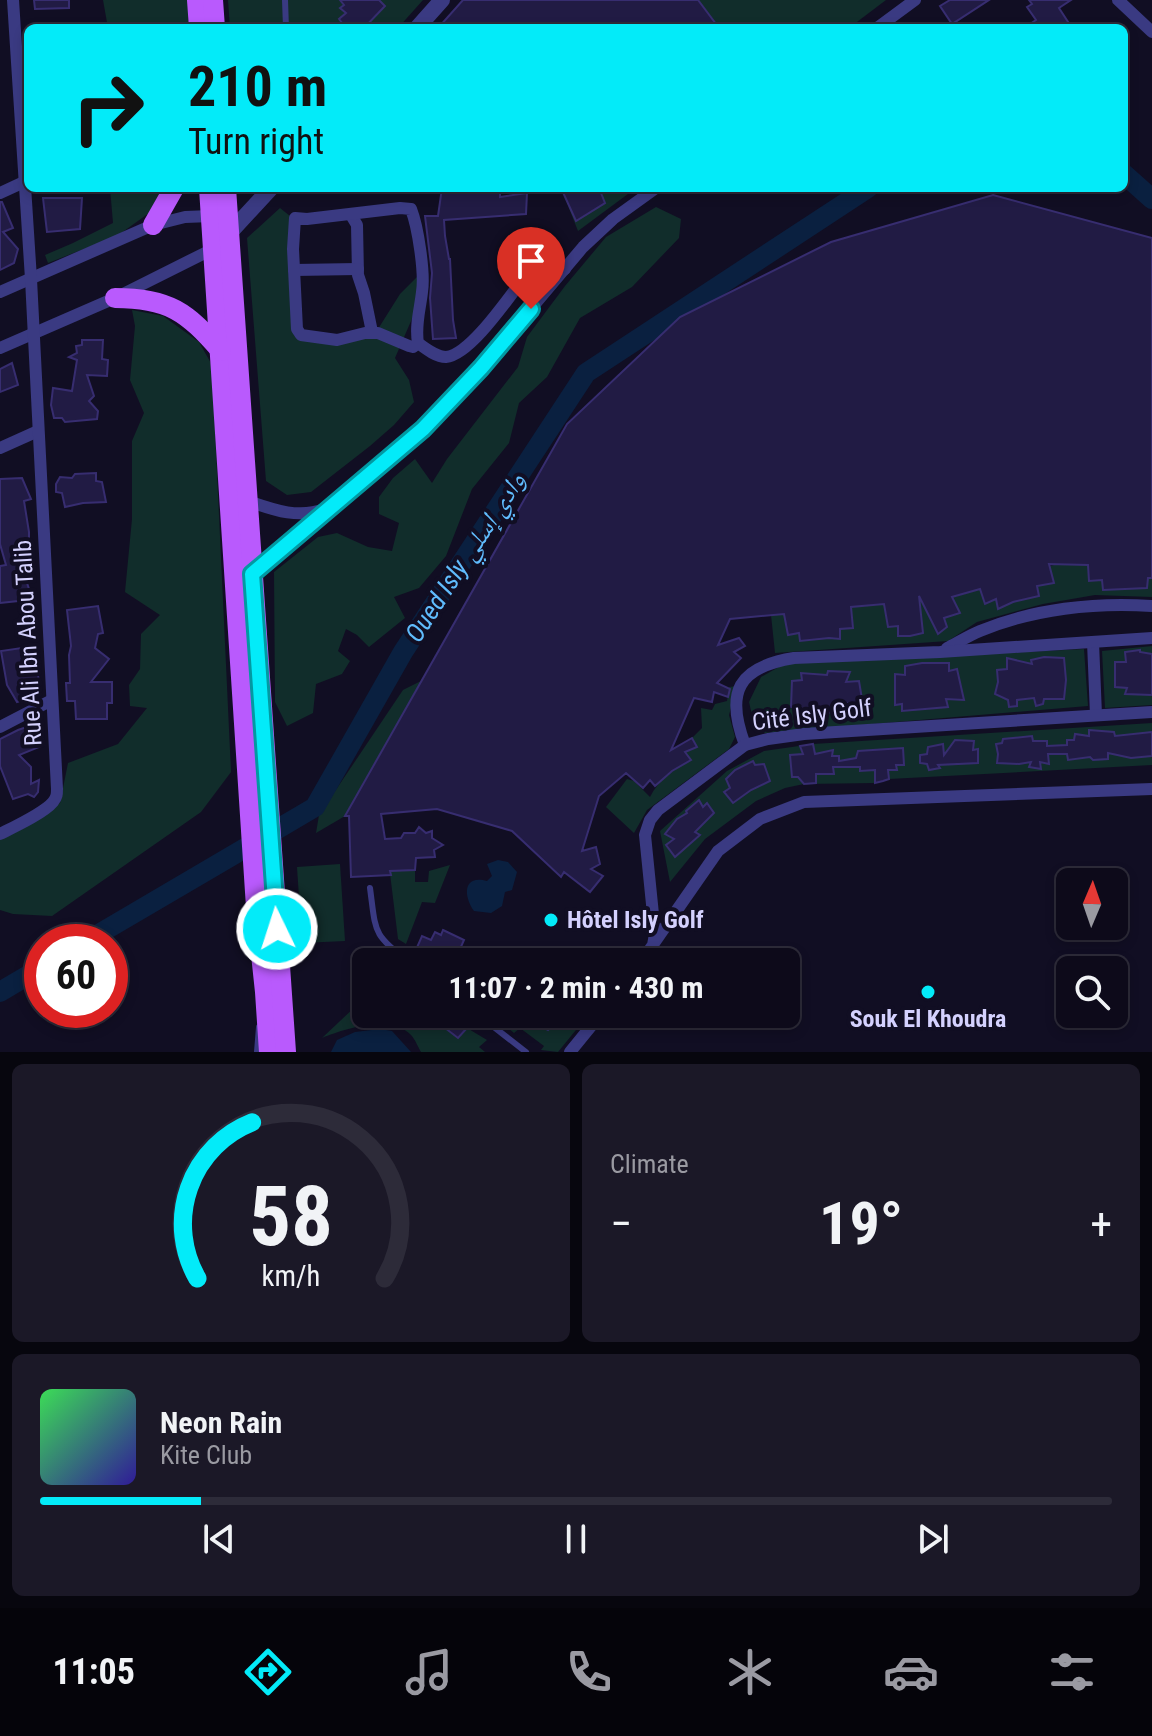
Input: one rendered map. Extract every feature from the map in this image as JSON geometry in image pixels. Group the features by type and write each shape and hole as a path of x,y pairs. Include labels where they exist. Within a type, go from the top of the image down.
{"main road":[{"path":"197,0 199,24"},
{"path":"213,0 215,24"},
{"path":"153,225 172,192"},
{"path":"210,192 220,229 248,501 255,740"},
{"path":"225,192 220,229 221,351 255,740 264,887 269,1052"},
{"path":"115,298 153,300 171,306 201,329 221,351"},
{"path":"264,887 286,1052"}],"street":[{"name":"Rue Ali Ibn Abou Talib","path":"13,0 24,182"},
{"path":"421,24 442,0"},
{"path":"882,24 915,0"},
{"path":"1118,0 1152,32"},
{"path":"0,44 15,43"},
{"path":"0,193 24,182"},
{"name":"Rue Ali Ibn Abou Talib","path":"0,834 52,803 57,789 25,192"},
{"path":"0,348 115,298 249,213 267,192"},
{"path":"252,574 423,429 481,368 583,247 613,219 650,192"},
{"path":"418,343 413,347 372,332 337,340 301,335 297,329 295,218 406,208 413,212 423,268 423,290 416,331 418,343 440,356 457,354 475,340 537,261 543,257 553,258 565,269"},
{"path":"351,215 357,225 358,269 372,332"},
{"path":"0,292 153,225 185,217 220,229"},
{"path":"294,270 358,269"},
{"path":"0,448 38,431"},
{"path":"248,501 286,513 300,514 315,513 332,506"},
{"path":"940,652 979,631 1054,611 1095,606 1152,606"},
{"path":"745,745 738,727 735,703 739,688 758,668 773,661 1152,638"},
{"path":"1093,642 1096,715"},
{"path":"1,724 52,700"},
{"name":"Cité Isly Golf","path":"653,945 655,934 645,835 650,820 666,803 745,745 804,734 1152,712"},
{"path":"651,948 718,851 760,819 804,802 1152,789"},
{"path":"570,1052 590,1028"}],"lane":[{"path":"285,0 286,24"},
{"path":"370,888 376,930 390,948"},
{"path":"257,1052 265,992"},
{"path":"495,1028 526,1052"}],"green space":[{"path":"103,0 188,0 189,24 107,24"},
{"path":"228,0 423,0 402,24 230,24"},
{"path":"548,0 886,0 854,24 562,24"},
{"path":"110,192 160,192 149,213 117,236 48,263 45,255 113,223"},
{"path":"563,192 631,192 578,231"},
{"path":"656,207 681,219 679,238 632,287 580,318 547,377 519,403 509,443 472,489 446,556 419,588 394,597 405,618 369,647 346,629 338,651 350,661 342,674 316,684 313,713 287,726 275,702 274,572 318,537 337,533 368,547 392,551 399,523 379,514 379,497 393,478 415,459 432,483 518,367 527,337 565,286 606,237"},
{"path":"280,208 290,216 296,322 305,339 378,329 400,294 418,276 421,298 395,358 409,380 414,402 370,446 311,492 287,495 266,481 247,238"},
{"path":"132,310 163,316 199,342 212,365 231,772 201,812 52,916 13,914 0,910 0,840 60,803 68,763 118,744 147,708 130,706 129,685 140,669 141,634 160,615 125,592 132,519 132,441 144,413 130,380 135,326"},
{"path":"1057,564 1152,566 1152,597 1095,595 1043,604 977,622 948,641 775,653 771,615 952,598"},
{"path":"1152,646 1152,705 1105,708 1102,651"},
{"path":"1084,649 1088,706 765,733 755,728 749,702 761,677 784,664"},
{"path":"421,681 345,816 316,833 319,815 403,690"},
{"path":"737,686 729,715 735,737 729,749 647,810 634,833 606,807 627,779 634,781 650,797 662,780 690,760 685,752 696,747 692,738 702,728 701,708 712,710 715,704 727,701 729,687"},
{"path":"1152,723 1152,765 889,779 875,783 804,784 785,788 756,801 705,839 670,882 660,831 727,771 764,751 813,744"},
{"path":"388,857 415,870 415,882 428,882 429,871 450,865 435,903 422,902 406,944 398,939"},
{"path":"340,864 345,941 302,943 297,867"},
{"path":"352,1010 352,1028 354,1028 322,1038"},
{"path":"400,1028 445,1028 458,1038 467,1028 487,1040 479,1047 485,1052 421,1052 411,1035"},
{"path":"520,1028 578,1028 558,1052 541,1050 544,1046"}],"water":[{"path":"498,860 508,862 517,872 512,890 505,892 502,906 491,913 474,911 468,899 469,883 487,881 492,876 487,864"},
{"path":"392,1031 411,1052 331,1052 337,1040 355,1032"}],"building":[{"path":"34,0 69,0 69,8 35,9"},
{"path":"340,0 379,0 385,6 368,24 343,24 339,19 346,13 340,8 344,5"},
{"path":"463,0 698,0 716,24 442,24"},
{"path":"950,0 989,0 952,24 940,6"},
{"path":"1029,0 1071,0 1059,8 1069,24 1030,24 1036,20 1027,7 1032,4"},
{"path":"441,192 500,192 500,197 527,193 526,214 444,220 456,338 433,339 432,273 425,216 438,216"},
{"path":"563,192 601,192 605,203 576,221"},
{"path":"993,195 1152,238 1152,578 1148,578 1147,588 1103,590 1102,580 1089,581 1088,565 1049,564 1054,583 1037,586 1039,596 998,609 996,599 985,604 980,589 952,597 960,613 944,618 947,627 938,634 919,596 923,633 910,636 898,636 898,626 888,627 884,604 851,607 853,628 840,629 840,639 800,641 799,633 788,635 784,614 730,619 718,645 739,638 745,646 734,652 741,658 717,683 730,689 728,697 714,692 712,702 694,698 671,750 692,738 697,747 685,752 691,760 655,786 650,780 643,788 626,773 599,796 582,851 596,847 600,864 591,869 603,876 590,892 564,872 561,877 512,831 437,809 381,814 385,839 401,838 404,833 415,833 419,827 426,833 432,831 432,838 443,845 434,850 435,857 416,858 415,870 351,877 349,816 345,816 567,424 680,317 831,242"},
{"path":"43,198 82,198 80,229 47,232"},
{"path":"0,202 13,228 3,232 18,249 14,263 0,270"},
{"path":"82,340 103,340 102,359 108,360 107,376 87,375 94,396 89,401 98,411 97,419 65,422 62,418 54,418 51,405 53,388 72,391 77,360 69,357 77,353 76,346 82,345"},
{"path":"12,363 18,385 0,392 0,369"},
{"path":"96,473 96,481 102,482 106,502 65,507 62,493 56,492 60,477"},
{"path":"22,478 31,499 24,501 29,532 29,550 25,550 31,572 24,574 29,589 20,593 18,601 0,603 0,566 6,565 0,544 0,479"},
{"path":"98,606 103,633 98,634 95,648 109,659 91,682 112,682 112,703 107,703 107,719 76,719 75,701 67,701 71,646 67,610"},
{"path":"35,646 39,653 36,666 40,686 36,696 17,702 7,685 1,651"},
{"path":"1140,650 1152,654 1152,695 1125,694 1127,688 1115,687 1115,662 1126,662 1125,652"},
{"path":"1007,658 1032,664 1031,660 1064,658 1064,699 1044,699 1043,704 1036,706 1034,698 1017,700 1017,706 1009,707 1008,700 995,694 997,670 1007,669"},
{"path":"949,663 949,671 957,669 964,700 946,699 948,707 902,711 902,704 895,705 895,674 905,675 905,666"},
{"path":"828,671 850,672 846,682 859,681 863,705 848,703 849,712 812,713 812,718 801,716 801,707 791,707 792,681 802,680 801,673 827,675"},
{"path":"38,723 44,745 19,755 31,767 31,784 39,780 38,792 34,797 28,794 13,799 0,766 0,739"},
{"path":"1089,730 1114,732 1115,736 1152,732 1152,756 1131,758 1108,753 1108,759 1093,760 1090,757 1068,760 1067,754 1048,754 1049,764 1040,762 1041,769 1029,767 1031,762 997,763 996,744 1002,743 1003,739 1032,736 1033,741 1047,741 1047,746 1067,745 1067,740 1074,740 1075,734 1089,736"},
{"path":"955,740 974,741 973,750 978,749 978,763 938,765 940,768 929,770 927,764 920,763 920,755 927,754 928,747 943,744 944,755"},
{"path":"813,744 815,754 833,750 832,756 839,756 839,761 856,758 858,751 903,748 904,765 896,765 897,770 888,770 889,779 875,783 875,770 833,767 834,774 816,774 816,783 804,784 798,777 792,777 790,755 803,754 800,746"},
{"path":"753,761 755,765 764,764 770,781 733,803 724,792 730,788 726,779 735,770"},
{"path":"699,800 703,807 707,803 714,813 695,832 700,835 675,857 666,845 674,839 665,834"},
{"path":"443,930 464,940 460,948 417,948 422,936 431,940 435,932 441,935"},
{"path":"445,1028 467,1028 458,1038"}],"waterway":[{"name":"Oued Isly وادي إسلي","path":"1128,178 1152,199"},
{"name":"Oued Isly وادي إسلي","path":"116,924 315,807 403,652 586,373 862,192"},
{"name":"Oued Isly وادي إسلي","path":"0,992 24,978"}],"place":[{"name":"Hôtel Isly Golf","path":"551,920"},
{"name":"Souk El Khoudra","path":"928,992"}],"route":[{"path":"277,929 252,574 423,429 531,309"}]}
